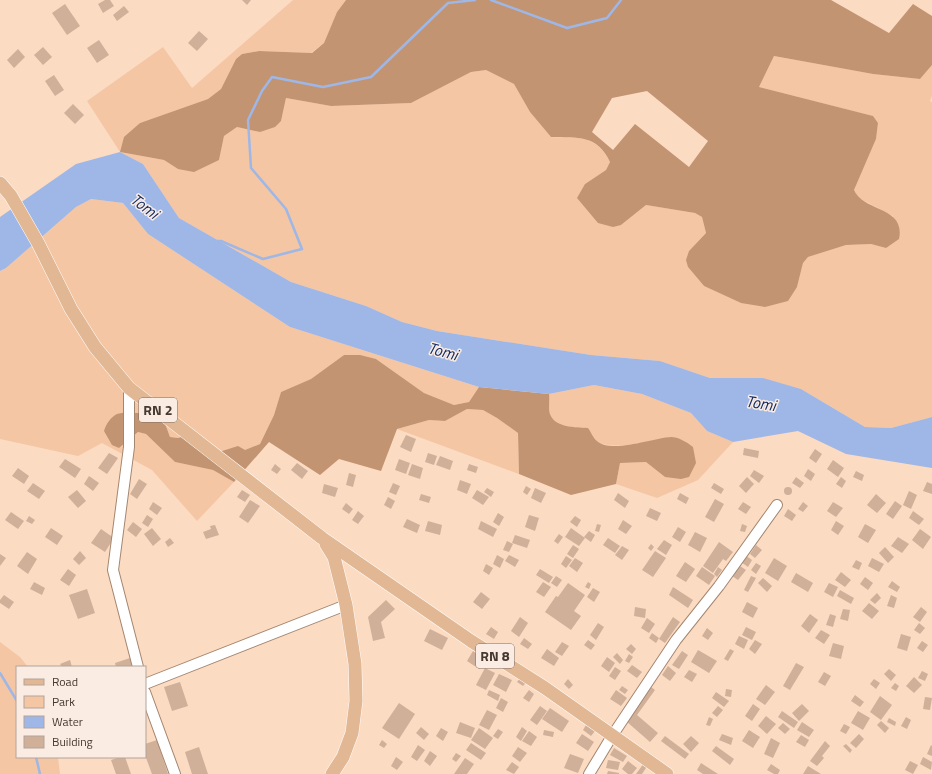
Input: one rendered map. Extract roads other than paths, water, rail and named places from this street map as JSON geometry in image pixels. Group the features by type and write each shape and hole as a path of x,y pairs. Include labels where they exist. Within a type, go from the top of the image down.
{"main road":[{"name":"RN 2","path":"0,183 11,196 38,243 71,309 95,347 129,388 322,538 334,557 346,605 355,664 356,701 352,733 343,757 332,774"},
{"name":"RN 8","path":"322,538 471,641 545,688 667,774"}],"street":[{"path":"129,388 129,447 114,570 138,666"},
{"path":"589,774 612,736 676,640 719,586 777,505"},
{"path":"146,684 346,605"},
{"path":"146,695 175,774"}],"water":[{"name":"Tomi","path":"120,152 143,164 179,218 291,282 366,306 402,322 437,331 591,355 660,361 710,378 763,378 801,389 865,427 891,428 932,417 932,468 846,454 798,431 733,442 707,431 691,413 642,394 594,385 549,394 479,387 290,327 148,234 123,203 91,199 76,207 6,268 0,271 0,217 76,164"}],"waterway":[{"path":"217,241 221,241 263,259 302,249 286,209 251,168 248,120 262,91 272,77 323,87 371,77 448,3 475,0"},
{"path":"491,0 567,28 607,18 621,0"},
{"path":"0,673 16,699"},
{"path":"36,758 40,774"}]}
